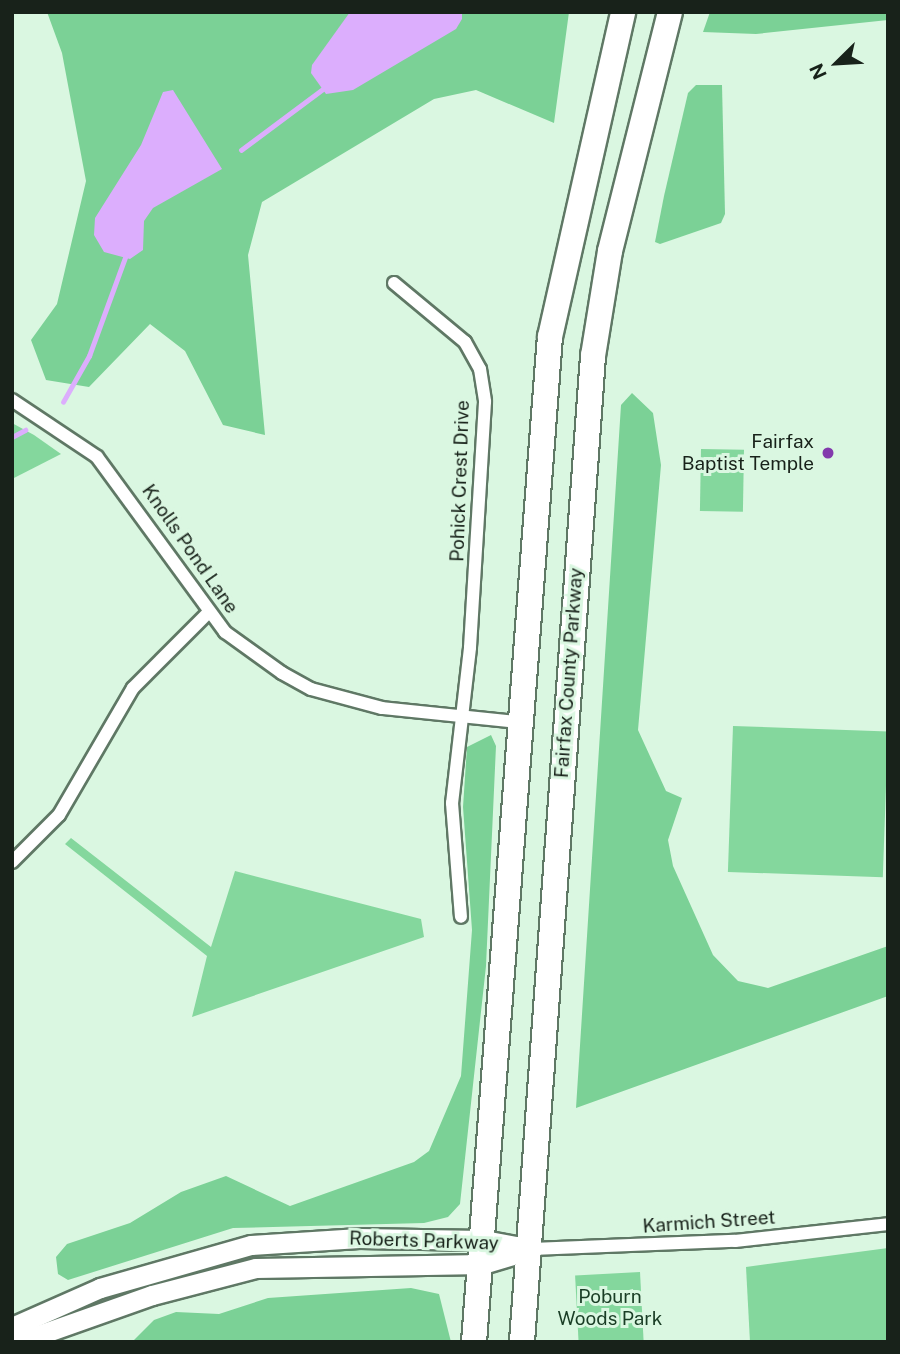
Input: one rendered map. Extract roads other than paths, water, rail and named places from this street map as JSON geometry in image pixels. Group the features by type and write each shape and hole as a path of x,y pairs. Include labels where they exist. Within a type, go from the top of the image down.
{"highway":[{"path":"474,1342 483,1252 517,722 550,337 623,12"},
{"name":"Fairfax County Parkway","path":"522,1342 532,1249 593,356 613,239 670,12"}],"main road":[{"name":"Roberts Parkway","path":"12,1326 54,1307 177,1262 251,1245 306,1238 483,1252"},
{"name":"Roberts Parkway","path":"19,1342 64,1334 256,1268 532,1249"}],"street":[{"name":"Pohick Crest Drive","path":"394,283 450,324 480,369 484,444 462,719 452,803 461,917"},
{"name":"Knolls Pond Lane","path":"12,400 75,438 110,471 209,612 262,659 311,689 382,708 462,719 517,722"},
{"path":"12,862 59,815 133,688 209,612"},
{"name":"Karmich Street","path":"532,1249 735,1241 888,1224"},
{"path":"54,1307 64,1334"}],"waterway":[{"path":"241,150 327,86"},
{"path":"63,402 89,356 126,255"},
{"path":"12,437 25,430"}],"place":[{"name":"Fairfax Baptist Temple","path":"828,453"}],"park label":[{"name":"Poburn Woods Park","path":"610,1308"}]}
